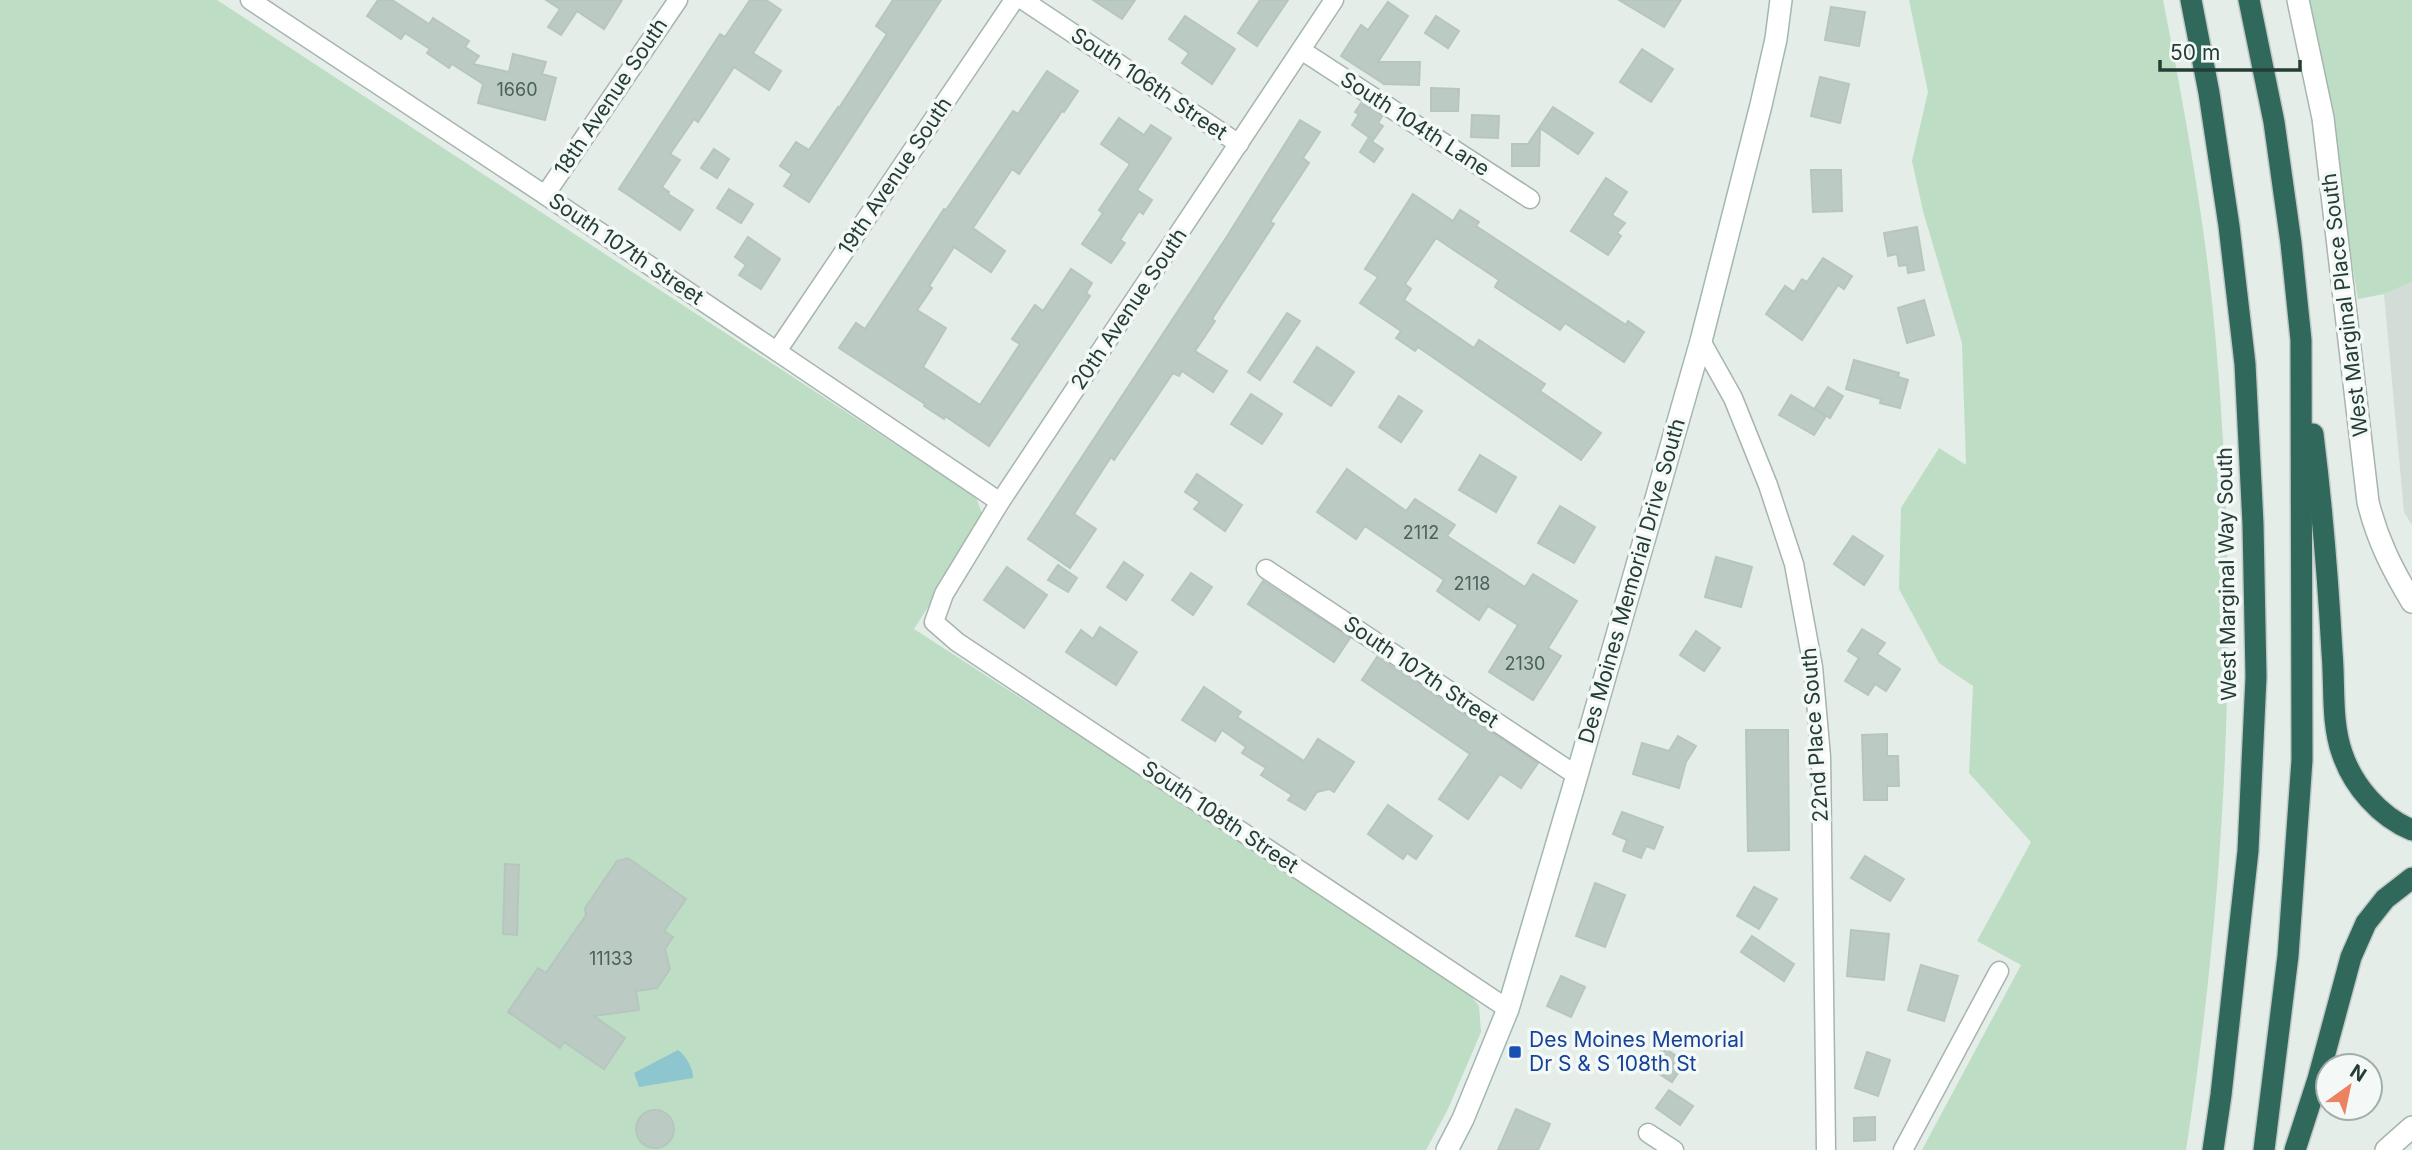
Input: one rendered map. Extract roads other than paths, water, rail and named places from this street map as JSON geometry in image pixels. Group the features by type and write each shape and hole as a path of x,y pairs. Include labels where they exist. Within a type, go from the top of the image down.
{"highway":[{"name":"West Marginal Way South","path":"2191,0 2209,93 2242,337 2253,538 2256,677 2248,851 2213,1150"},
{"path":"2249,0 2274,122 2291,243 2324,532 2335,712 2340,750 2360,788 2382,812 2412,830"},
{"path":"2264,1150 2288,956 2302,760 2301,340"},
{"path":"2295,1150 2318,1079 2351,957 2366,923 2385,898 2412,878"}],"main road":[{"name":"Des Moines Memorial Drive South","path":"1447,1150 1463,1119 1508,1009 1576,775 1701,341 1761,106 1776,39 1781,0"},
{"name":"West Marginal Place South","path":"2298,0 2323,118 2368,502 2376,533 2391,567 2412,602"},
{"path":"2386,1150 2412,1127"}],"street":[{"name":"South 107th Street","path":"250,0 1000,502"},
{"name":"18th Avenue South","path":"545,195 678,0"},
{"name":"19th Avenue South","path":"777,351 1014,0"},
{"name":"South 106th Street","path":"1023,0 1239,144"},
{"name":"20th Avenue South","path":"934,622 944,594 1000,502 1334,0"},
{"name":"South 104th Lane","path":"1301,50 1530,199"},
{"name":"22nd Place South","path":"1701,341 1733,398 1768,485 1794,564 1813,667 1821,757 1826,1150"},
{"name":"South 107th Street","path":"1266,569 1576,775"},
{"name":"South 108th Street","path":"934,622 957,642 1508,1009"},
{"path":"1903,1150 1999,971"},
{"path":"1648,1133 1674,1150"}],"water":[{"path":"678,1050 688,1062 693,1078 639,1087 634,1073"}],"place":[{"name":"Des Moines Memorial Dr S & S 108th St","path":"1515,1052"}]}
